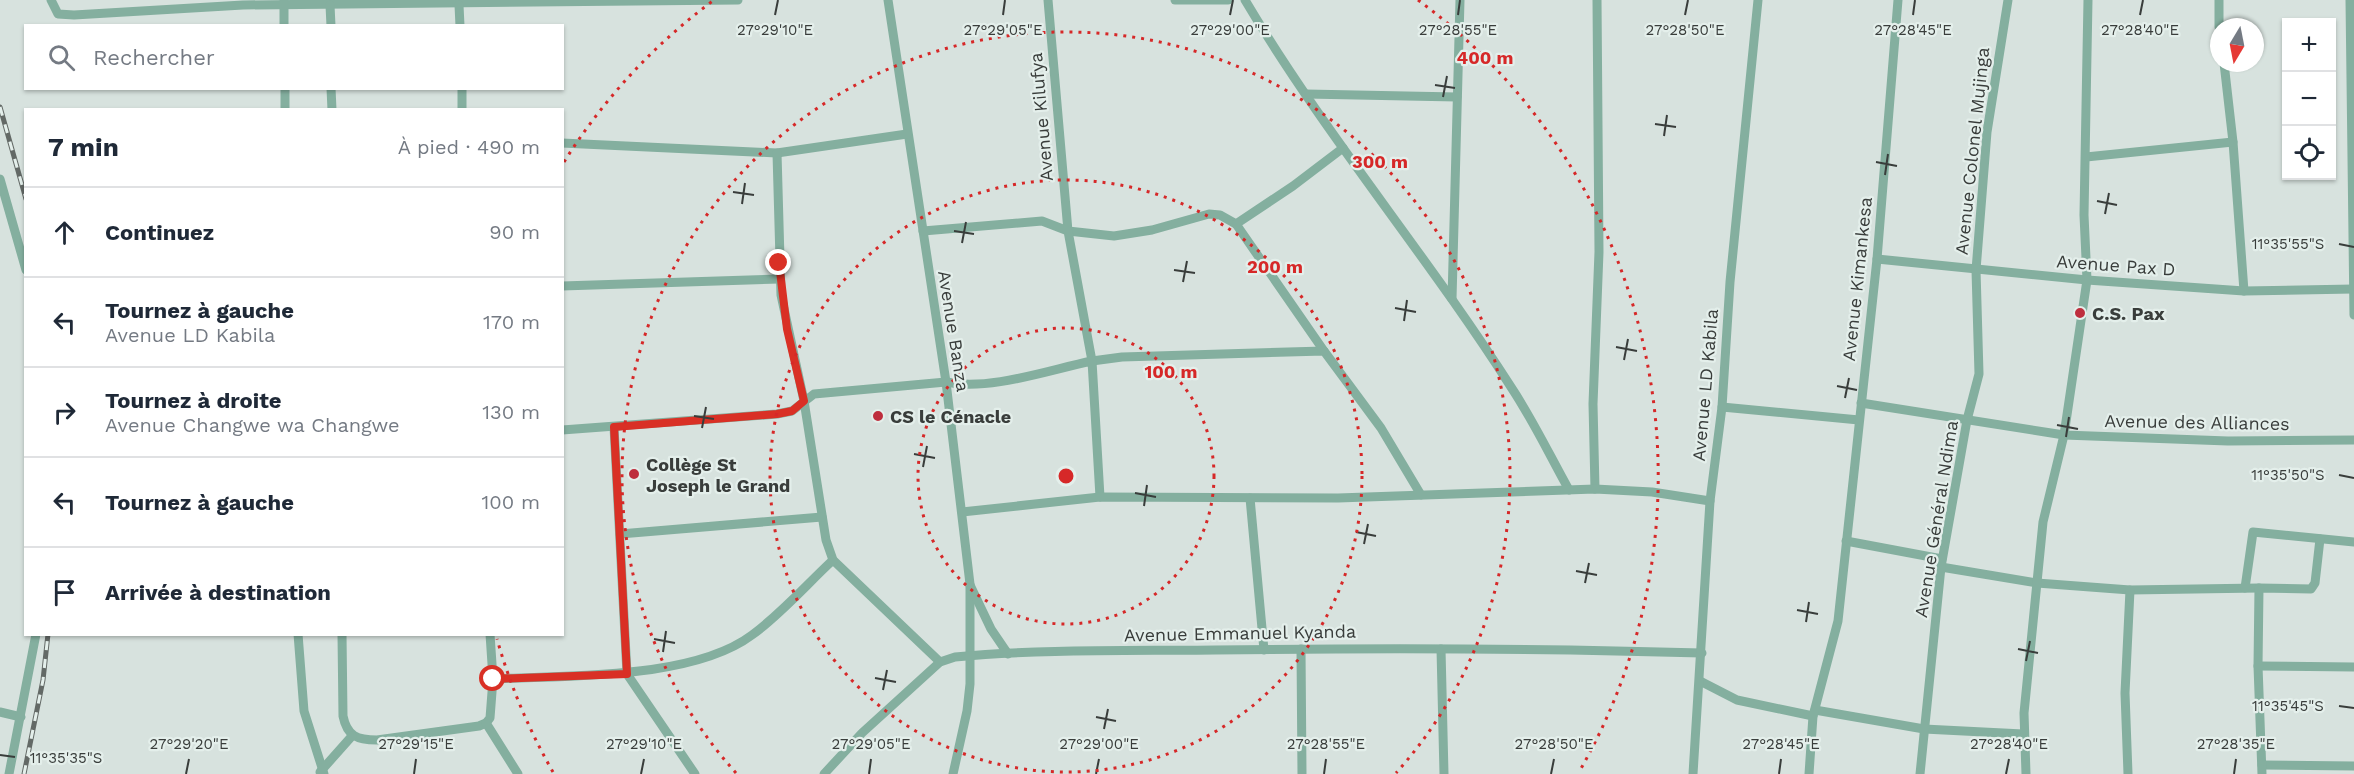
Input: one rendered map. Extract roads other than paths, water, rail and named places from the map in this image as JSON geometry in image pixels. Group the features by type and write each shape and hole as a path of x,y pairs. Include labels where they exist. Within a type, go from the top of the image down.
{"street":[{"path":"51,0 57,14 65,15 284,2 330,5 738,0"},
{"name":"Avenue Banza","path":"888,0 946,382 970,584 967,711 953,774"},
{"name":"Avenue Kilufya","path":"1048,0 1068,231 1092,361 1100,497"},
{"path":"1175,0 1228,0"},
{"path":"1245,0 1342,148 1452,298 1511,386 1569,490"},
{"path":"1452,298 1460,0"},
{"path":"1596,489 1593,404 1599,252 1597,0"},
{"name":"Avenue LD Kabila","path":"1693,774 1710,501 1722,407 1730,282 1758,0"},
{"name":"Avenue Kimankesa","path":"1809,774 1814,713 1838,621 1877,259 1898,0"},
{"name":"Avenue Colonel Mujinga","path":"1976,270 1987,132 2008,0"},
{"path":"2026,774 2023,734 2043,522 2064,435 2087,280 2084,215 2088,0"},
{"path":"2219,0 2219,18"},
{"path":"2350,0 2354,315"},
{"path":"284,2 284,24"},
{"path":"459,4 460,24"},
{"path":"330,5 330,24"},
{"path":"2225,72 2233,142 2244,291"},
{"path":"285,90 285,108"},
{"path":"331,90 332,108"},
{"path":"462,90 462,108"},
{"path":"1306,94 1457,97"},
{"path":"564,143 777,153 908,134"},
{"path":"2085,157 2233,142"},
{"path":"1236,224 1293,186 1342,148"},
{"path":"777,153 780,200 780,279 787,329 804,401 822,518 833,560 940,662 862,733 825,774"},
{"path":"0,179 24,263"},
{"path":"922,231 1042,221 1068,231 1114,236 1152,230 1209,214 1220,215 1236,224 1324,351 1381,428 1421,495"},
{"name":"Avenue Pax D","path":"1877,259 2087,280 2244,291 2354,283"},
{"name":"Avenue Général Ndima","path":"1920,774 1942,563 1967,420 1979,374 1976,270"},
{"path":"564,286 780,279"},
{"path":"564,430 777,414 792,411 814,394 946,382 962,385 985,384 1092,361 1122,357 1324,351"},
{"name":"Avenue des Alliances","path":"1862,403 2064,435 2228,441 2354,440"},
{"path":"1722,407 1859,420"},
{"path":"614,427 627,674 694,774"},
{"path":"962,512 1100,497 1250,498 1596,489 1652,492 1710,501"},
{"path":"1250,498 1264,650"},
{"path":"620,534 822,518"},
{"path":"2245,588 2253,532 2354,542"},
{"path":"1846,541 2037,583 2130,590 2312,589 2315,583 2320,539"},
{"path":"493,679 627,674 703,657 753,635 833,560"},
{"path":"970,584 991,629 1008,654"},
{"path":"2259,588 2258,666 2262,770 2354,766"},
{"path":"2128,774 2125,693 2130,590"},
{"path":"9,774 36,636"},
{"path":"298,636 304,711 322,772"},
{"path":"342,636 343,716 345,728 352,736 363,740 377,740 486,723"},
{"path":"486,723 491,712 493,679 490,636"},
{"path":"1301,649 1302,774"},
{"name":"Avenue Emmanuel Kyanda","path":"940,662 969,656 1008,654 1301,649 1702,653"},
{"path":"1441,649 1444,774"},
{"path":"2258,666 2354,667"},
{"path":"1700,681 1737,700 1814,713 1924,729 2023,734"},
{"path":"0,712 21,717"},
{"path":"486,723 518,774"},
{"path":"322,772 352,736"}],"railway":[{"path":"0,107 24,192"},
{"path":"24,774 43,680 48,636"}],"place":[{"name":"C.S. Pax","path":"2080,313"},
{"name":"CS le Cénacle","path":"878,416"},
{"name":"Collège St Joseph le Grand","path":"634,474"}]}
